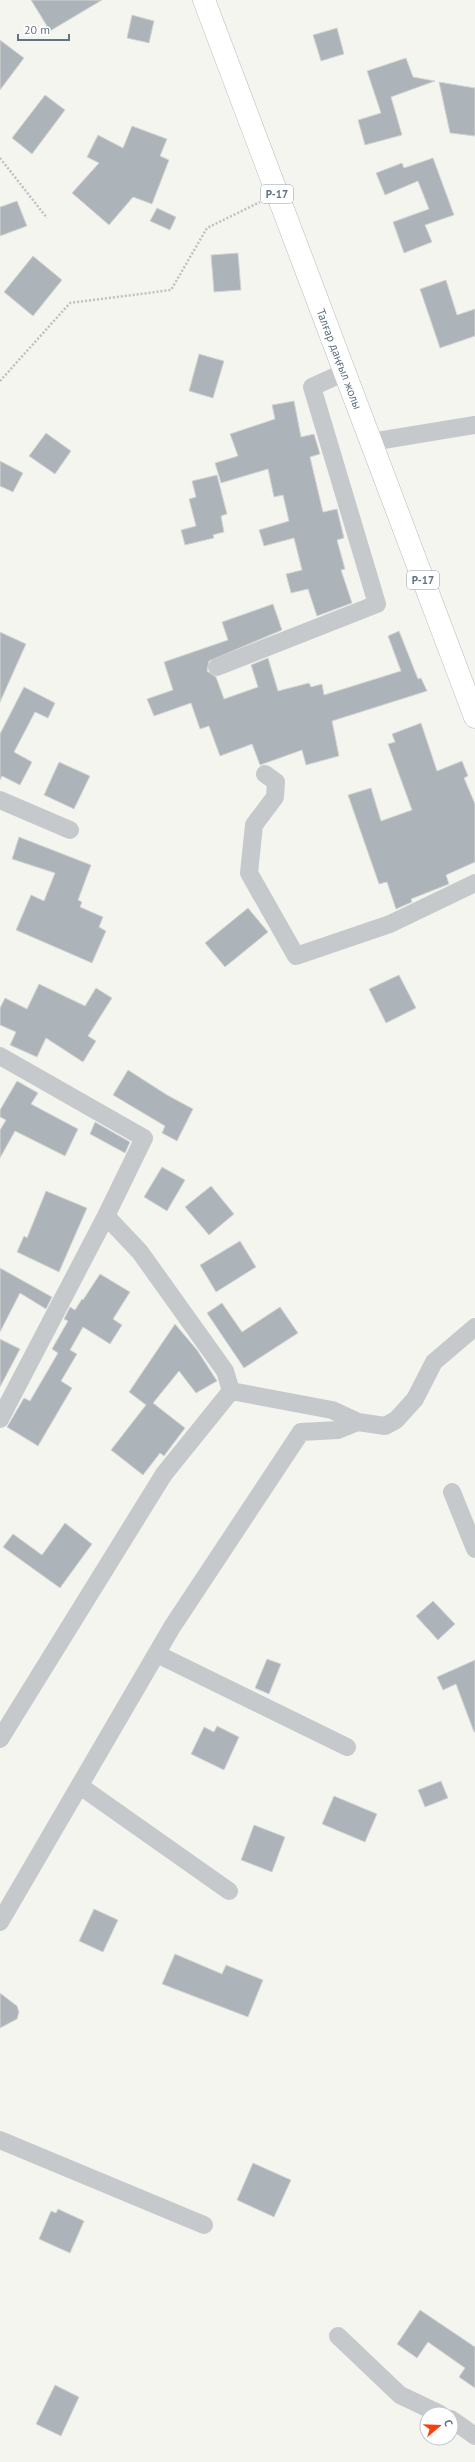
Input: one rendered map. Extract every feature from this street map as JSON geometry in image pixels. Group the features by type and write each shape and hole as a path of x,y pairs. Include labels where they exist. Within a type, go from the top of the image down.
{"main road":[{"name":"Талғар даңғыл жолы","path":"209,5 277,193 475,717"}],"street":[{"path":"217,667 377,604 312,387 345,372"},
{"path":"371,442 475,425"},
{"path":"265,774 276,782 275,796 254,826 249,873 296,956 390,924 475,883"},
{"path":"0,800 70,830"},
{"path":"0,1056 144,1138 106,1216 0,1419"},
{"path":"106,1216 140,1252 225,1371 232,1391"},
{"path":"232,1391 332,1410 358,1422 385,1426 396,1420 415,1399 434,1362 475,1327"},
{"path":"0,1739 164,1474 232,1391"},
{"path":"0,1922 157,1654 301,1432 338,1430 358,1422"},
{"path":"452,1492 475,1549"},
{"path":"157,1654 347,1747"},
{"path":"80,1786 229,1891"},
{"path":"0,2140 204,2225"},
{"path":"338,2336 400,2395 423,2406"},
{"path":"459,2425 475,2436"}],"path":[{"path":"0,158 47,218"},
{"path":"0,381 70,303 171,290 207,228 277,193"}],"building":[{"path":"31,0 102,0 50,31"},
{"path":"132,15 154,21 149,43 127,38"},
{"path":"337,28 344,54 321,61 313,35"},
{"path":"0,40 24,58 0,90"},
{"path":"406,58 413,77 435,81 391,97 402,135 365,145 358,120 381,113 367,71"},
{"path":"439,82 475,88 475,136 450,133"},
{"path":"45,95 65,110 32,154 12,138"},
{"path":"132,126 167,139 160,156 169,160 152,204 133,197 109,225 72,193 99,163 87,157 98,135 123,148"},
{"path":"433,158 454,215 425,225 432,242 404,253 393,222 429,209 418,181 385,195 376,173 402,163 404,168"},
{"path":"17,201 27,226 0,236 0,207"},
{"path":"157,208 176,217 170,230 150,221"},
{"path":"238,253 241,290 214,292 211,255"},
{"path":"33,256 62,280 33,316 4,292"},
{"path":"446,280 457,315 475,309 475,336 440,348 420,289"},
{"path":"199,354 224,361 213,398 189,391"},
{"path":"294,401 301,437 314,434 320,454 310,457 323,512 337,509 344,538 337,540 345,569 341,570 352,603 317,616 308,589 291,593 286,574 302,570 294,538 264,546 259,530 289,521 283,495 274,497 268,469 221,483 215,463 238,456 230,434 275,419 272,405"},
{"path":"46,433 71,451 55,474 29,456"},
{"path":"0,461 23,473 13,492 0,486"},
{"path":"217,475 227,514 221,516 224,532 213,535 214,538 185,545 181,530 196,526 189,499 196,497 192,481"},
{"path":"273,604 282,630 209,661 207,671 216,677 224,699 258,687 251,665 268,658 278,691 309,683 311,687 322,684 324,695 401,671 388,636 399,631 418,679 421,678 427,691 332,721 339,756 306,765 302,750 260,765 252,744 220,756 209,726 200,729 191,703 154,716 147,699 173,690 164,662 228,640 222,622"},
{"path":"0,632 26,644 0,702"},
{"path":"24,687 55,703 48,718 35,712 14,752 32,762 20,785 2,776 0,780 0,734"},
{"path":"421,723 437,771 462,761 468,776 464,778 475,804 475,862 446,875 449,884 411,899 412,902 396,909 387,882 379,884 348,795 371,788 381,821 412,810 388,744 395,742 392,734"},
{"path":"59,762 90,776 74,809 44,795"},
{"path":"19,837 91,865 78,900 82,902 80,907 103,917 99,927 106,931 92,963 16,930 31,895 44,901 55,873 12,859"},
{"path":"248,908 268,932 225,967 205,943"},
{"path":"399,975 416,1008 386,1023 369,989"},
{"path":"39,984 85,1006 96,988 112,998 88,1036 96,1041 83,1062 46,1038 37,1057 10,1045 16,1032 0,1025 0,1008 5,998 27,1009"},
{"path":"128,1070 167,1095 193,1109 177,1141 162,1133 165,1126 113,1095"},
{"path":"17,1081 38,1093 31,1104 78,1129 65,1156 15,1131 0,1158 0,1130 6,1120 0,1117 0,1110"},
{"path":"95,1122 130,1142 125,1153 90,1134"},
{"path":"162,1167 185,1180 167,1211 144,1197"},
{"path":"211,1186 234,1214 209,1235 185,1207"},
{"path":"46,1191 87,1208 59,1272 17,1252 24,1236 27,1238"},
{"path":"240,1241 256,1267 216,1292 200,1265"},
{"path":"0,1268 52,1297 46,1309 20,1293 0,1332"},
{"path":"100,1274 130,1292 113,1319 122,1325 110,1344 83,1327 70,1350 77,1354 61,1381 72,1388 38,1446 7,1427 24,1398 30,1401 58,1353 52,1349 68,1321 64,1319 70,1307 75,1310"},
{"path":"222,1303 242,1332 280,1307 298,1333 244,1368 207,1313"},
{"path":"175,1324 197,1350 217,1381 196,1393 179,1371 153,1403 185,1428 164,1456 160,1453 143,1475 111,1450 146,1405 129,1392"},
{"path":"0,1339 20,1349 0,1387"},
{"path":"65,1523 92,1544 60,1588 3,1547 13,1534 42,1555"},
{"path":"433,1601 455,1624 438,1640 416,1616"},
{"path":"267,1659 281,1664 269,1694 255,1688"},
{"path":"475,1660 474,1732 456,1684 443,1690 437,1677"},
{"path":"217,1726 239,1737 224,1770 191,1754 204,1727 214,1732"},
{"path":"441,1781 448,1798 425,1807 418,1790"},
{"path":"334,1796 377,1814 365,1842 322,1824"},
{"path":"254,1825 285,1837 272,1872 241,1860"},
{"path":"94,1909 118,1920 103,1952 79,1941"},
{"path":"175,1954 222,1974 226,1965 263,1980 248,2017 162,1984"},
{"path":"0,1993 17,2006 19,2012 17,2019 0,2028"},
{"path":"253,2163 291,2180 274,2217 237,2200"},
{"path":"58,2209 84,2221 70,2253 39,2239 51,2211 56,2213"},
{"path":"420,2310 475,2347 475,2388 459,2377 465,2368 428,2342 417,2358 397,2344"},
{"path":"55,2385 79,2397 61,2436 36,2424"}]}
